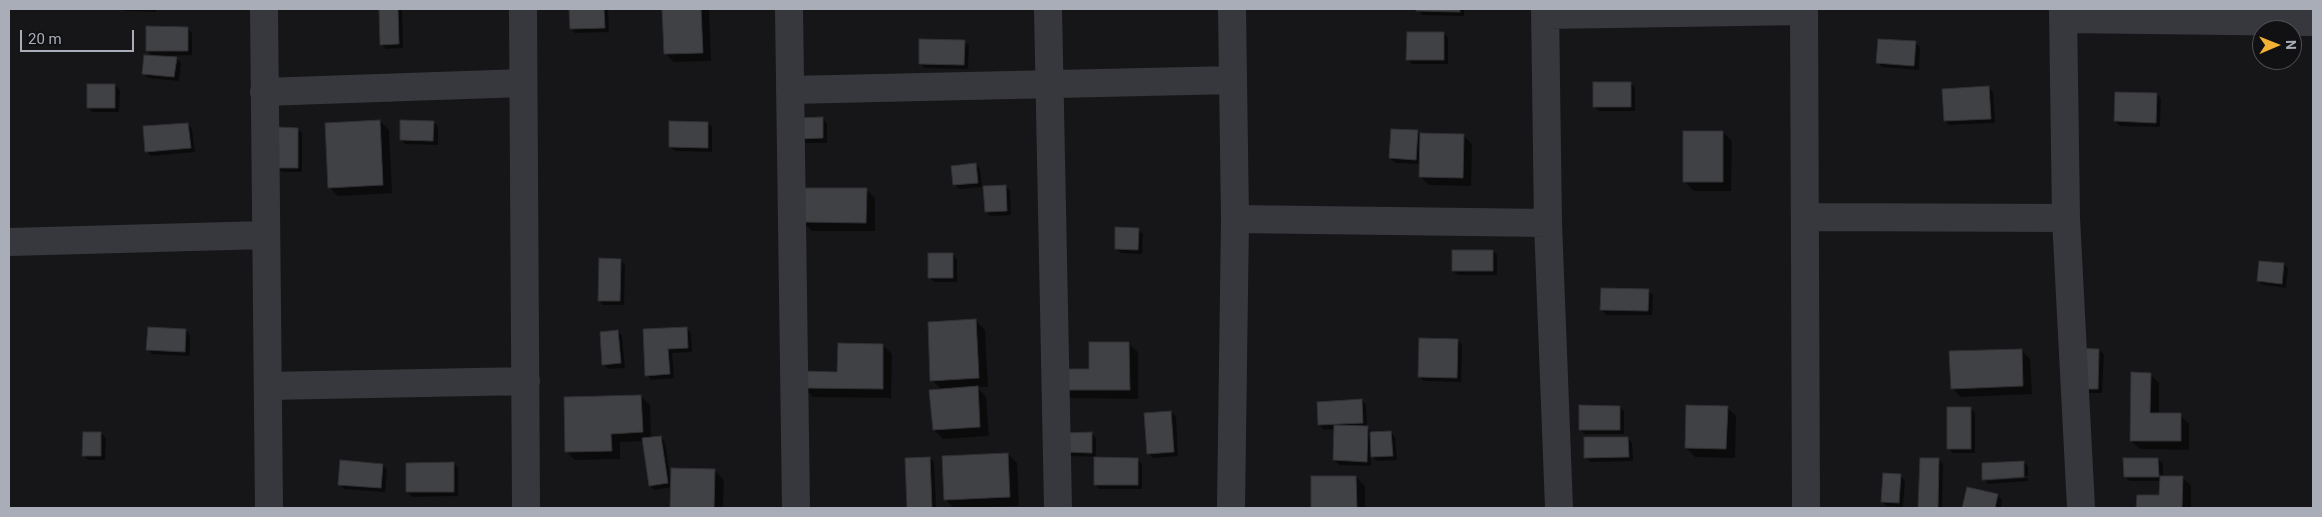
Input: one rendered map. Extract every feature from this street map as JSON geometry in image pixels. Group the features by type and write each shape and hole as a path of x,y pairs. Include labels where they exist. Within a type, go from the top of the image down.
{"street":[{"path":"264,9 269,508"},
{"path":"523,9 526,508"},
{"path":"789,9 796,508"},
{"path":"1048,9 1048,85 1058,508"},
{"path":"1231,508 1235,219 1232,9"},
{"path":"1559,508 1548,223 1546,12 1804,10 1806,508"},
{"path":"2082,508 2066,218 2063,14 2313,22"},
{"path":"790,90 1233,80"},
{"path":"264,92 524,83"},
{"path":"1805,217 2066,218"},
{"path":"1235,219 1548,223"},
{"path":"9,242 266,235"},
{"path":"268,386 526,382"}],"building":[{"path":"379,9 398,9 399,44 380,45"},
{"path":"569,9 604,9 605,28 570,29"},
{"path":"662,9 701,9 703,53 664,54"},
{"path":"1416,9 1460,9 1460,12 1416,11"},
{"path":"146,26 188,27 188,51 146,51"},
{"path":"1407,32 1444,32 1444,60 1406,60"},
{"path":"919,39 965,40 964,65 919,64"},
{"path":"1878,39 1916,41 1914,66 1876,63"},
{"path":"144,55 177,57 174,77 142,74"},
{"path":"1593,82 1631,82 1631,107 1593,107"},
{"path":"87,84 115,84 115,108 87,108"},
{"path":"1989,86 1991,119 1944,121 1942,89"},
{"path":"2115,92 2157,93 2156,123 2114,121"},
{"path":"823,117 823,138 799,139 798,118"},
{"path":"380,120 383,185 328,188 325,123"},
{"path":"400,120 434,121 433,141 400,140"},
{"path":"669,121 708,122 708,148 669,147"},
{"path":"188,123 191,148 145,152 143,126"},
{"path":"278,127 298,128 298,168 276,168"},
{"path":"1391,129 1418,130 1416,160 1389,158"},
{"path":"1683,131 1723,131 1723,182 1683,182"},
{"path":"1420,133 1464,134 1463,178 1419,177"},
{"path":"976,163 978,183 953,185 951,166"},
{"path":"1006,185 1007,211 985,212 983,186"},
{"path":"802,188 867,188 866,223 802,222"},
{"path":"1115,227 1139,228 1138,250 1115,249"},
{"path":"1452,250 1493,250 1493,271 1452,271"},
{"path":"928,253 953,253 953,278 928,278"},
{"path":"599,258 621,259 620,301 598,301"},
{"path":"2259,261 2284,263 2282,284 2257,281"},
{"path":"1601,288 1649,289 1648,311 1600,310"},
{"path":"976,319 979,378 930,381 928,322"},
{"path":"148,327 186,329 185,352 146,350"},
{"path":"687,327 688,348 668,349 670,374 645,376 643,329"},
{"path":"618,330 621,363 602,365 600,332"},
{"path":"1419,338 1458,339 1457,378 1418,377"},
{"path":"1089,342 1129,342 1130,390 1061,390 1061,369 1089,369"},
{"path":"838,343 883,344 883,389 803,388 803,371 837,372"},
{"path":"2075,348 2099,349 2098,389 2074,389"},
{"path":"2022,349 2023,386 1951,389 1949,351"},
{"path":"2131,372 2151,373 2150,413 2181,413 2181,441 2130,441"},
{"path":"978,386 980,427 933,430 929,390"},
{"path":"641,395 643,432 611,434 612,451 565,452 564,397"},
{"path":"1362,399 1363,423 1318,425 1317,402"},
{"path":"1579,405 1620,406 1620,430 1579,430"},
{"path":"1686,405 1728,406 1726,449 1685,448"},
{"path":"1947,407 1971,407 1971,449 1947,449"},
{"path":"1171,411 1174,452 1147,454 1144,413"},
{"path":"1334,425 1368,426 1367,462 1333,460"},
{"path":"1391,431 1393,456 1371,457 1370,432"},
{"path":"83,432 101,432 101,456 82,456"},
{"path":"1092,432 1092,453 1064,452 1064,433"},
{"path":"661,436 668,483 649,486 642,438"},
{"path":"1584,437 1628,437 1629,457 1584,458"},
{"path":"1008,453 1010,497 944,500 942,456"},
{"path":"930,457 932,508 907,508 905,458"},
{"path":"1094,457 1138,458 1138,485 1094,485"},
{"path":"1920,458 1939,458 1938,508 1918,508"},
{"path":"2123,458 2158,458 2159,477 2124,477"},
{"path":"340,460 383,464 381,488 338,485"},
{"path":"2024,461 2024,477 1982,480 1982,463"},
{"path":"454,462 454,492 406,492 406,463"},
{"path":"671,468 715,469 714,508 670,508"},
{"path":"1883,473 1901,474 1899,503 1881,502"},
{"path":"1311,476 1356,476 1357,508 1311,508"},
{"path":"2160,476 2183,476 2182,508 2136,508 2137,495 2159,495"},
{"path":"1967,487 1998,494 1995,508 1962,508"}]}
